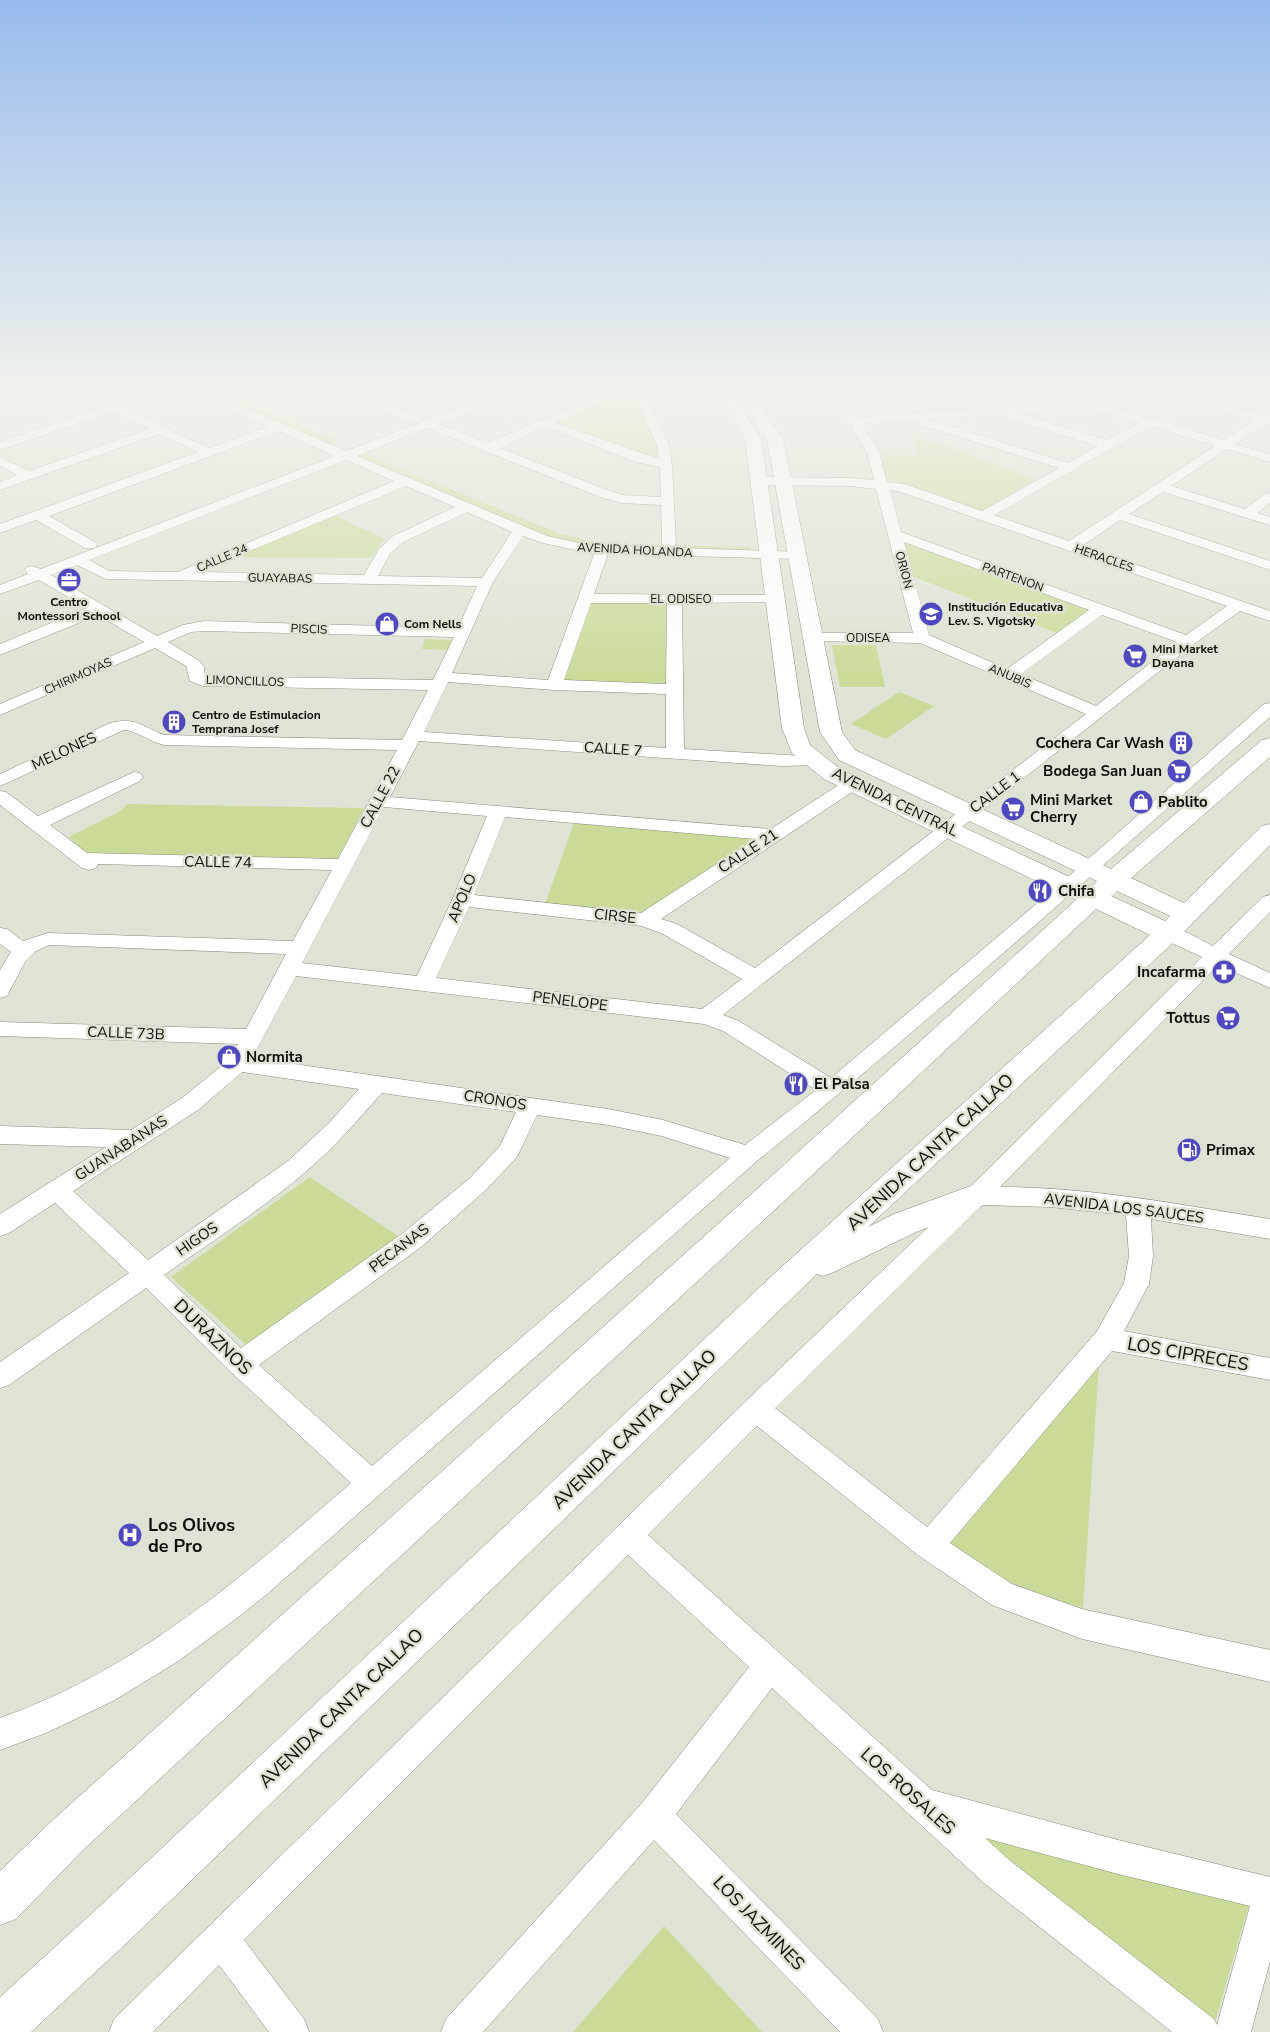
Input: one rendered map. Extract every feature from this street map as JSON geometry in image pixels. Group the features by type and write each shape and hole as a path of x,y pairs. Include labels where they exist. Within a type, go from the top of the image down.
{"main road":[{"name":"AVENIDA CENTRAL","path":"761,489 793,728 800,748 814,761 852,784 1093,898 1177,924"},
{"name":"AVENIDA CENTRAL","path":"785,489 831,732 847,755 967,813 1122,884 1177,924"},
{"path":"0,1903 69,1834 768,1198 1093,898 1122,884 1183,838 1186,820 1270,745"},
{"name":"AVENIDA CANTA CALLAO","path":"0,2029 116,1922 788,1282 1177,924 1270,831"},
{"path":"788,1282 847,1250 898,1226 976,1196"},
{"path":"0,1882 69,1834"}],"street":[{"path":"0,529 109,489"},
{"path":"0,590 90,544 241,489"},
{"path":"0,579 78,560 252,489"},
{"name":"CALLE 24","path":"178,576 387,489"},
{"name":"AVENIDA HOLANDA","path":"424,489 467,507 603,542 669,543 769,550"},
{"name":"AVENIDA HOLANDA","path":"449,489 523,522 559,544 602,550 797,549"},
{"path":"592,489 622,499 667,502"},
{"path":"667,489 669,543"},
{"name":"ORION","path":"882,489 922,638"},
{"name":"HERACLES","path":"905,489 1270,616"},
{"path":"983,516 1030,489"},
{"path":"1070,547 1158,489"},
{"path":"1167,489 1270,521"},
{"path":"1247,514 1270,497"},
{"path":"368,579 384,552 398,539 467,507"},
{"path":"37,515 90,544"},
{"path":"1118,515 1270,566"},
{"name":"CALLE 22","path":"238,1064 441,681 486,582 523,522"},
{"name":"PARTENON","path":"894,534 1188,641"},
{"path":"554,684 602,550"},
{"name":"GUAYABAS","path":"78,560 106,576 486,582"},
{"name":"LIMONCILLOS","path":"34,572 192,663 196,667 196,678 203,680 441,681"},
{"name":"EL ODISEO","path":"586,599 776,598"},
{"path":"674,599 675,754"},
{"name":"CALLE 1","path":"706,1017 1188,641 1238,605"},
{"path":"0,650 99,609"},
{"path":"1009,675 1100,609"},
{"name":"PISCIS","path":"157,642 188,628 204,626 464,633"},
{"name":"ODISEA","path":"814,638 922,638"},
{"name":"ANUBIS","path":"922,638 1098,713"},
{"name":"CHIRIMOYAS","path":"0,710 157,642"},
{"path":"441,681 674,689"},
{"path":"0,1734 77,1703 145,1664 203,1627 255,1585 749,1155 832,1089 1088,869 1270,708"},
{"name":"CALLE 7","path":"128,724 164,740 410,741 675,754 781,762 814,761"},
{"name":"MELONES","path":"0,781 116,727 128,724"},
{"path":"37,824 134,777"},
{"name":"CALLE 21","path":"645,920 852,784"},
{"name":"CALLE 74","path":"0,796 91,861 344,865"},
{"path":"378,800 773,835"},
{"name":"APOLO","path":"424,983 462,900 498,811"},
{"name":"CIRSE","path":"462,900 645,920 670,929 755,977"},
{"path":"127,2032 756,1409 976,1196 1270,901"},
{"name":"AVENIDA CENTRAL","path":"1177,924 1215,956 1270,981"},
{"path":"0,934 22,951"},
{"path":"0,991 22,951 34,942 48,939 299,948"},
{"name":"PENELOPE","path":"289,968 706,1017 731,1026 832,1089"},
{"name":"CALLE 73B","path":"0,1029 252,1038"},
{"name":"CRONOS","path":"238,1064 378,1083 663,1128 749,1155"},
{"name":"GUANABANAS","path":"0,1226 190,1104 238,1064"},
{"name":"HIGOS","path":"0,1377 261,1194 296,1167 337,1130 378,1083"},
{"name":"PECANAS","path":"240,1364 412,1240 478,1184 509,1151 530,1106"},
{"path":"0,1135 136,1139"},
{"name":"DURAZNOS","path":"56,1190 240,1364 371,1484"},
{"name":"AVENIDA LOS SAUCES","path":"976,1196 1014,1195 1138,1208 1270,1228"},
{"path":"929,1546 1106,1339 1136,1284 1141,1256 1138,1208"},
{"name":"LOS CIPRECES","path":"1106,1339 1270,1369"},
{"path":"756,1409 929,1546 1003,1595 1082,1624 1270,1666"},
{"name":"LOS ROSALES","path":"628,1536 769,1666 926,1805 996,1871 1201,2032"},
{"path":"459,2032 654,1815 769,1666"},
{"path":"926,1805 1118,1857 1270,1895 1233,2032"},
{"name":"LOS JAZMINES","path":"654,1815 865,2032"},
{"path":"221,1938 291,2032"}],"green space":[{"path":"431,489 451,489 556,532 601,544 750,547 751,551 601,548 546,536"},
{"path":"917,489 1019,489 981,511"},
{"path":"334,515 385,539 371,558 235,557"},
{"path":"901,539 1093,610 1059,634 912,576"},
{"path":"592,601 670,602 668,685 561,681"},
{"path":"425,639 453,640 450,650 422,649"},
{"path":"832,645 876,645 885,687 840,687"},
{"path":"899,692 934,706 886,739 851,724"},
{"path":"127,804 364,808 334,866 91,859 69,837 121,811"},
{"path":"574,823 756,838 642,915 545,904"},
{"path":"310,1177 398,1236 251,1349 171,1277"},
{"path":"1099,1363 1083,1608 1010,1586 950,1544"},
{"path":"957,1825 1249,1905 1213,2029"},
{"path":"664,1926 762,2032 573,2032"}],"place":[{"name":"Centro Montessori School","path":"69,580"},
{"name":"Institución Educativa Lev. S. Vigotsky","path":"931,614"},
{"name":"Com Nells","path":"387,624"},
{"name":"Mini Market Dayana","path":"1135,656"},
{"name":"Centro de Estimulacion Temprana Josef","path":"174,722"},
{"name":"Cochera Car Wash","path":"1181,743"},
{"name":"Bodega San Juan","path":"1179,771"},
{"name":"Pablito","path":"1141,802"},
{"name":"Mini Market Cherry","path":"1013,809"},
{"name":"Chifa","path":"1040,891"},
{"name":"Incafarma","path":"1224,972"},
{"name":"Tottus","path":"1228,1018"},
{"name":"Normita","path":"229,1057"},
{"name":"El Palsa","path":"796,1084"},
{"name":"Primax","path":"1189,1150"},
{"name":"Los Olivos de Pro","path":"130,1535"}]}
